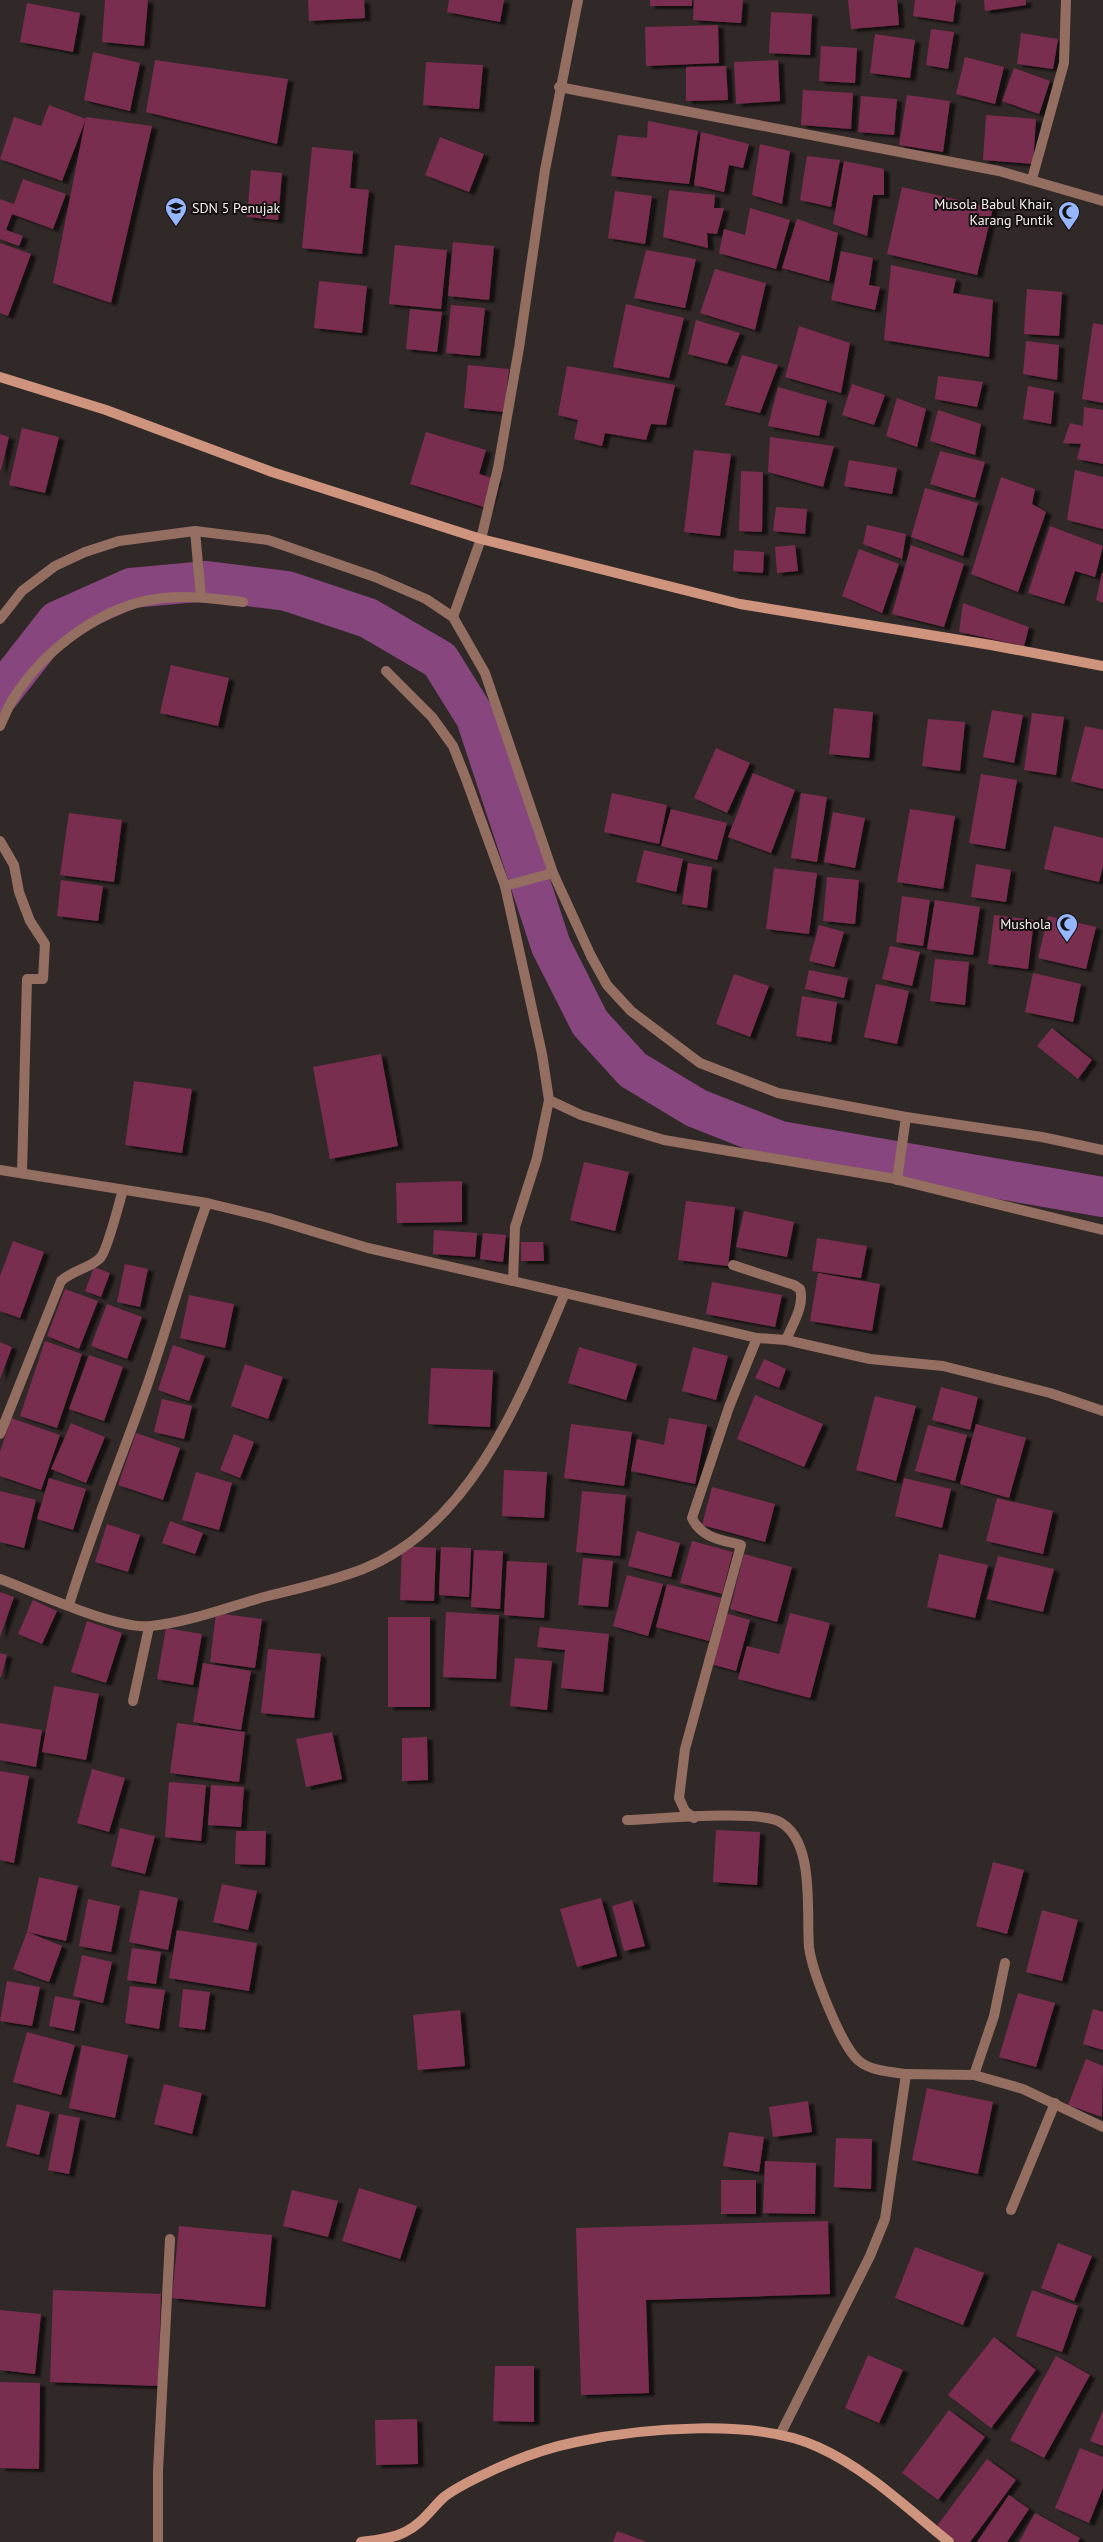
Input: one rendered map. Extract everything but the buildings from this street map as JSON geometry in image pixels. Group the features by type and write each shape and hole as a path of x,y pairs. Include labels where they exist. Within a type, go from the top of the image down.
{"street":[{"path":"453,617 481,539 498,468 519,348 559,86 578,0"},
{"path":"1032,179 1064,63 1066,0"},
{"path":"559,86 1000,170 1103,201"},
{"path":"0,377 106,410 272,472 481,539 740,604 991,645 1103,666"},
{"path":"195,536 200,592"},
{"path":"0,619 22,591 55,566 86,552 119,541 195,536 268,540 375,577 426,599 453,617 485,673 548,874 607,985 631,1011 700,1063 778,1093 905,1122 1042,1137 1103,1150"},
{"path":"0,726 12,700 30,675 79,632 101,619 131,605 200,592 243,602"},
{"path":"386,671 432,717 453,746 509,885 542,1054 549,1100 537,1158 515,1227 513,1281"},
{"path":"0,841 14,865 19,892 30,921 45,944 43,978 27,979 27,1044 22,1173"},
{"path":"509,885 548,874"},
{"path":"549,1100 581,1115 664,1140 898,1175 1103,1230"},
{"path":"898,1175 905,1122"},
{"path":"0,1170 207,1203 269,1218 368,1248 757,1338 786,1340 870,1359 943,1366 1050,1393 1103,1411"},
{"path":"0,1434 61,1281 71,1272 88,1266 101,1256 123,1190"},
{"path":"69,1605 87,1544 149,1380 185,1264 207,1203"},
{"path":"733,1265 794,1285 800,1289 802,1296 800,1306 786,1340"},
{"path":"0,1579 112,1621 149,1627 364,1569 395,1552 420,1534 452,1503 479,1472 500,1436 565,1293"},
{"path":"694,1818 685,1811 679,1798 684,1758 709,1657 741,1544 707,1536 696,1528 692,1518 729,1407 757,1338"},
{"path":"133,1701 149,1627"},
{"path":"627,1820 744,1816 776,1819 789,1826 798,1842 805,1865 810,1949 821,1988 848,2047 860,2061 877,2069 906,2074 974,2075 1023,2089 1103,2127"},
{"path":"974,2075 994,2016 1005,1963"},
{"path":"780,2435 870,2256 885,2219 906,2074"},
{"path":"1011,2210 1055,2103"},
{"path":"158,2542 158,2471 170,2239"},
{"path":"361,2542 404,2532 425,2519 446,2496 467,2482 505,2466 575,2442 645,2432 688,2430 728,2430 780,2435 817,2446 846,2462 949,2542"}],"waterway":[{"path":"0,694 57,621 131,588 207,581 287,591 368,618 440,660 476,718 551,946 590,1023 633,1070 696,1108 780,1141 1103,1197"}],"place":[{"name":"SDN 5 Penujak","path":"176,227"},
{"name":"Musola Babul Khair, Karang Puntik","path":"1069,231"},
{"name":"Mushola","path":"1067,943"}]}
